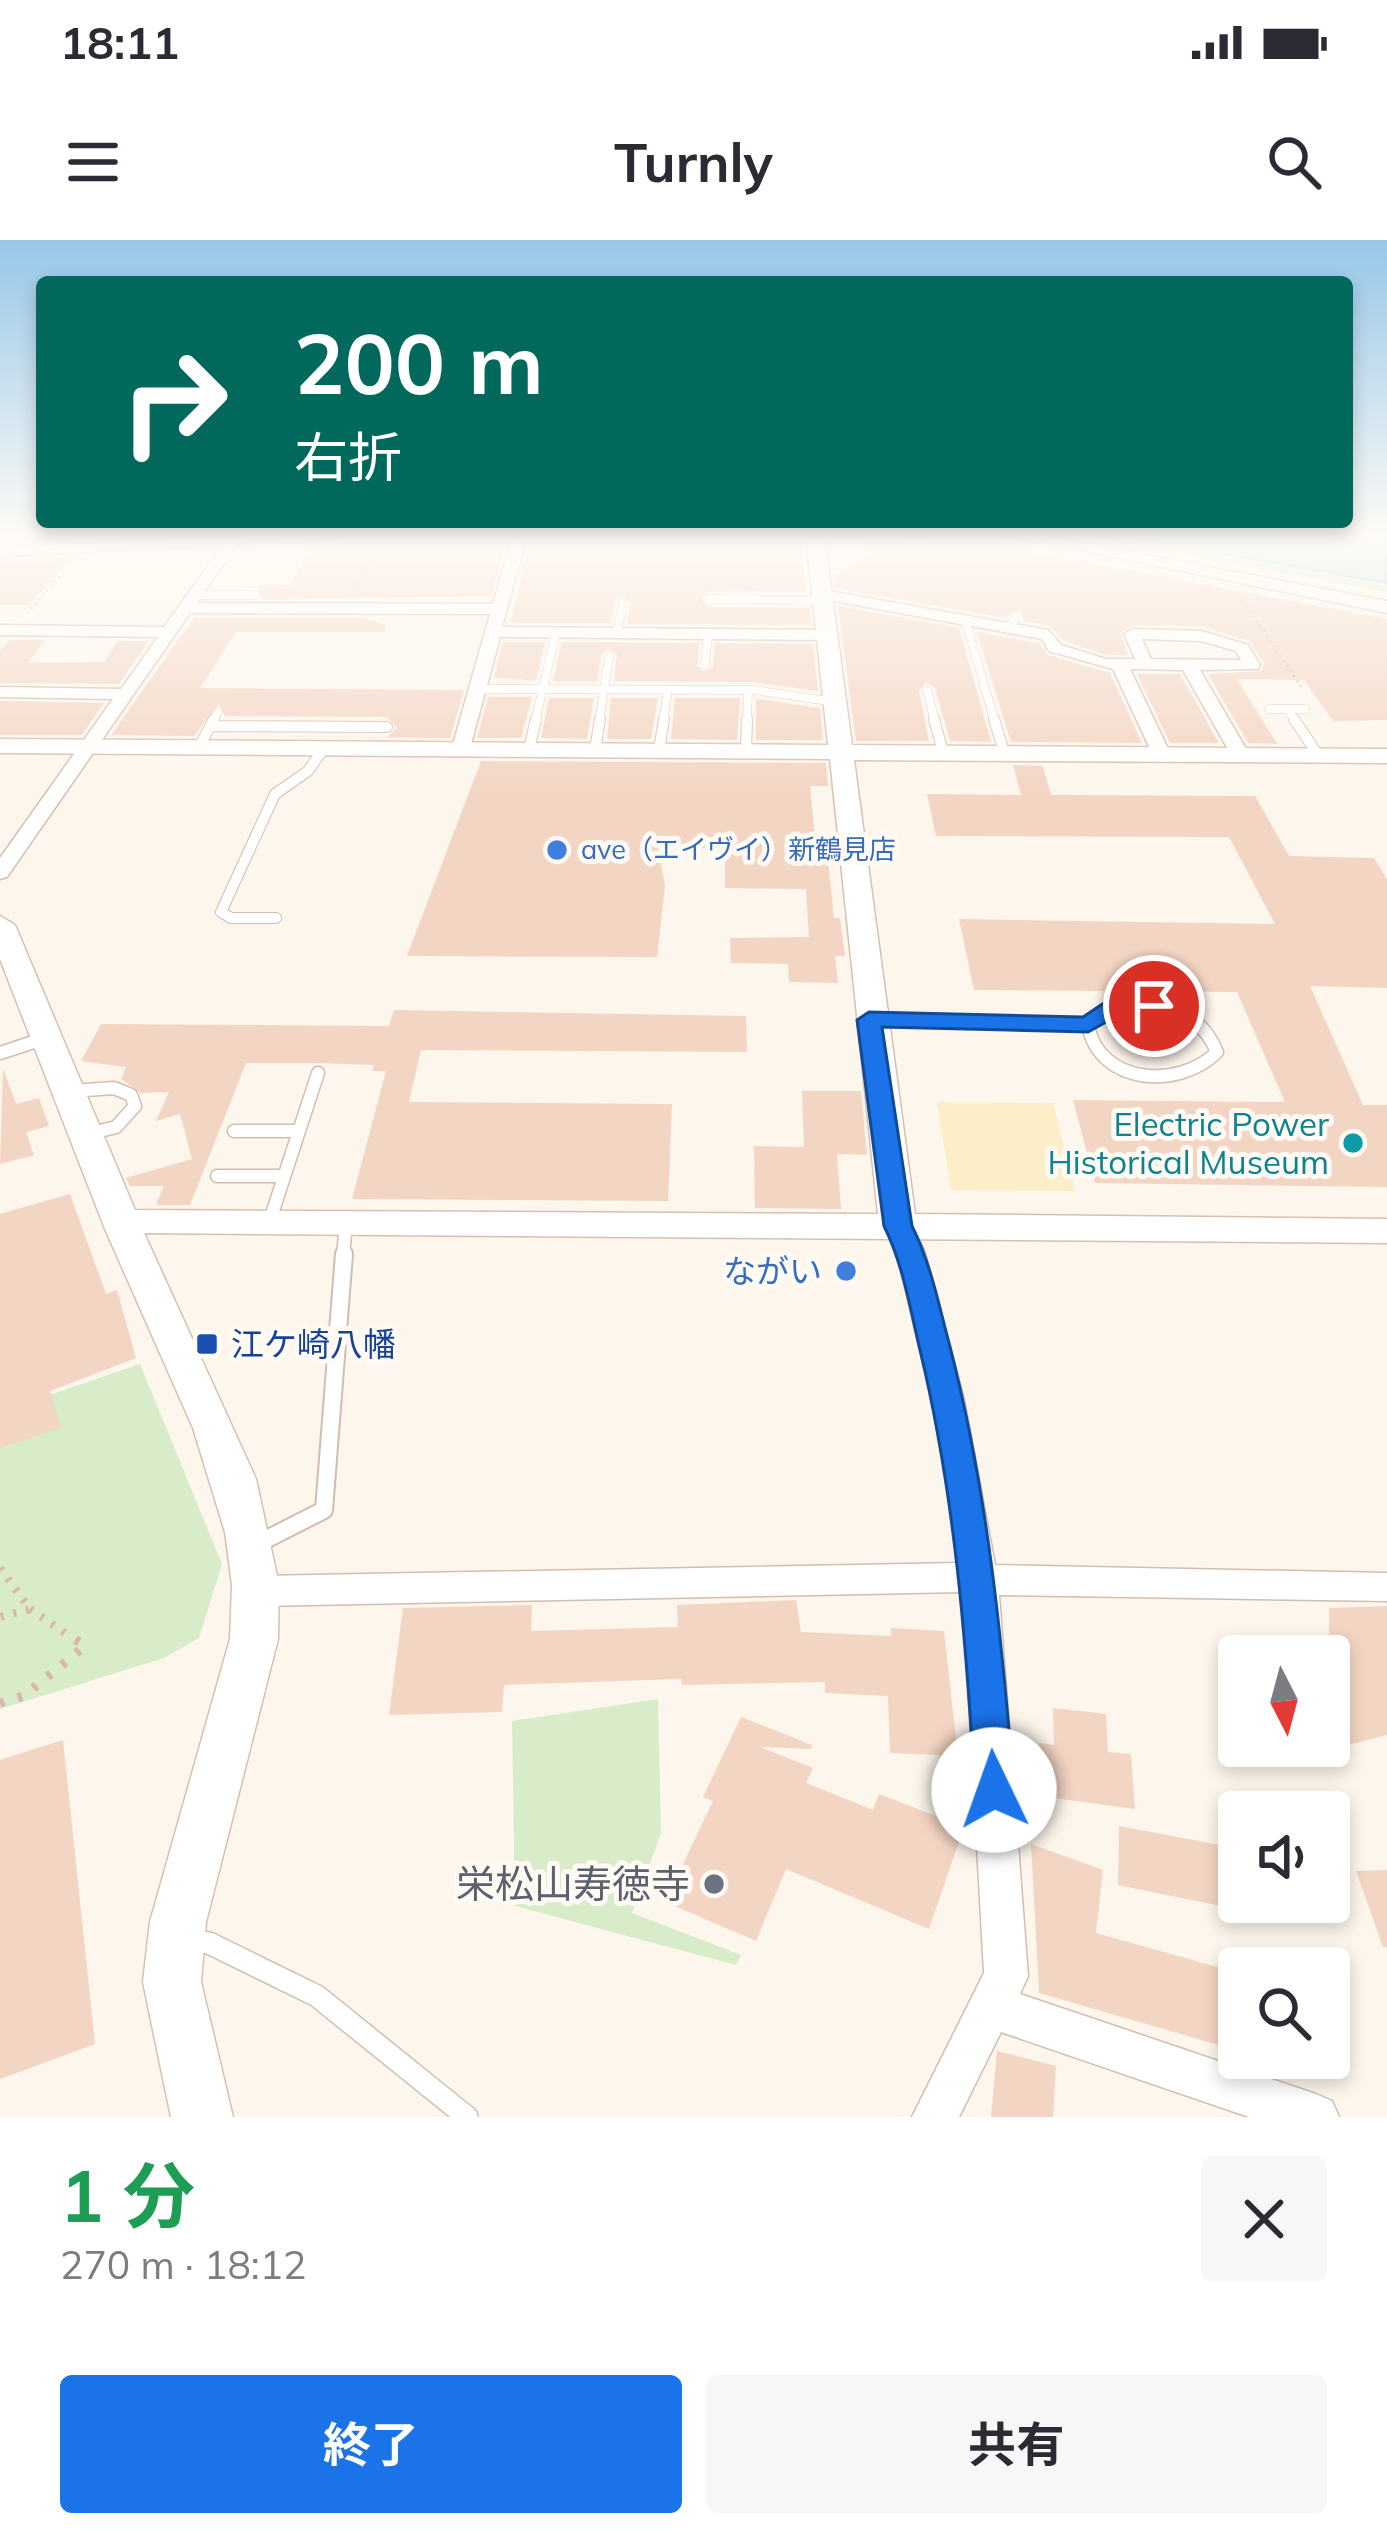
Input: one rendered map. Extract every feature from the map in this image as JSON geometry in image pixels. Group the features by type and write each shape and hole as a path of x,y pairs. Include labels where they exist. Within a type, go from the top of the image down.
{"street":[{"path":"0,873 179,623"},
{"path":"460,748 497,623"},
{"path":"826,623 869,1020 898,1226 910,1250 948,1400 980,1577 1006,1976 994,2008 935,2117"},
{"path":"1015,623 1048,634 1055,648 1119,664 1252,665 1242,648 1202,635 1132,634 1145,664"},
{"path":"6,630 172,632"},
{"path":"494,632 828,635"},
{"path":"1119,664 1161,754"},
{"path":"1189,665 1240,754"},
{"path":"0,692 127,694"},
{"path":"0,746 89,747 205,736 324,748 1387,756"},
{"path":"0,925 50,1036 123,1226 215,1430 253,1546 260,1591 254,1639 176,1939 172,1982 202,2117"},
{"path":"123,1226 140,1221 270,1220 1387,1231"},
{"path":"260,1591 980,1577 1015,1583 1387,1587"},
{"path":"994,2008 1316,2117"}],"lane":[{"path":"617,633 619,623"},
{"path":"967,623 1004,752"},
{"path":"529,749 556,633"},
{"path":"705,664 708,634"},
{"path":"595,749 609,656"},
{"path":"478,689 748,690 835,702"},
{"path":"659,750 668,690"},
{"path":"746,750 748,690"},
{"path":"927,690 943,752"},
{"path":"1269,709 1307,704"},
{"path":"1288,710 1318,755"},
{"path":"205,736 218,712"},
{"path":"205,736 387,727"},
{"path":"276,918 224,916 281,787 308,771 324,748"},
{"path":"869,1020 1088,1024 1113,1008 1154,1006 1203,1025 1214,1037 1216,1052 1210,1063 1176,1076 1130,1071 1095,1052 1087,1040 1088,1024"},
{"path":"0,1053 50,1036"},
{"path":"270,1220 318,1073"},
{"path":"234,1131 298,1130"},
{"path":"217,1176 283,1176"},
{"path":"253,1546 323,1510 346,1223"},
{"path":"176,1939 209,1942 317,1996 467,2117"}],"path":[{"path":"1255,623 1307,704"},
{"path":"0,1568 30,1609 85,1646 24,1696 0,1702"},
{"path":"0,1617 30,1609"}],"green space":[{"path":"140,1364 222,1564 199,1638 164,1658 0,1709 0,1412"},
{"path":"658,1699 661,1833 632,1913 741,1955 736,1965 515,1906 512,1721"}],"sand":[{"path":"937,1102 1053,1103 1075,1191 951,1190"}],"building":[{"path":"191,623 386,625 385,632 236,632 200,688 464,690 450,738 216,736 387,737 397,728 387,717 225,716 219,704 194,736 111,735"},
{"path":"811,623 811,625 627,624"},
{"path":"840,623 929,623 959,628 991,742 950,741 935,688 926,682 919,691 929,741 856,741"},
{"path":"1032,623 1387,623 1387,720 1333,721 1304,680 1237,679 1277,744 1248,743 1208,674 1262,671 1264,663 1249,641 1202,626 1132,625 1120,633 1128,655 1107,655 1064,641 1049,626"},
{"path":"977,632 1039,643 1048,655 1110,673 1142,743 1011,742"},
{"path":"9,640 45,640 28,663 104,662 118,641 149,641 119,684 0,683 0,650"},
{"path":"503,642 545,642 536,681 494,677"},
{"path":"562,642 699,643 697,666 705,672 713,666 715,643 813,644 818,691 754,682 614,681 617,655 609,649 601,655 597,681 553,681"},
{"path":"1137,674 1180,674 1219,743 1170,743"},
{"path":"488,697 532,697 521,738 477,738"},
{"path":"549,698 594,698 587,739 541,738"},
{"path":"611,698 658,698 651,739 607,739"},
{"path":"675,698 740,698 737,740 671,739"},
{"path":"756,699 820,708 823,740 756,740"},
{"path":"0,701 104,703 82,735 0,735"},
{"path":"481,761 826,763 828,786 810,786 817,860 828,860 834,918 840,918 845,956 835,956 838,983 789,982 788,964 731,963 730,938 809,937 806,889 725,888 725,848 658,848 665,886 657,957 407,956"},
{"path":"1013,765 1043,766 1051,795 1255,796 1289,856 1374,858 1387,879 1387,988 1310,986 1363,1105 1387,1105 1387,1187 1095,1183 1073,1100 1285,1102 1237,992 974,990 959,919 1275,924 1229,837 936,836 927,794 1021,795"},
{"path":"394,1010 746,1016 747,1052 421,1050 409,1102 672,1104 668,1201 352,1199 386,1071 372,1071 374,1065 317,1063 246,1063 190,1205 156,1205 164,1186 130,1186 126,1178 192,1159 180,1114 156,1121 169,1092 141,1093 121,1079 126,1067 81,1061 101,1024 389,1026"},
{"path":"3,1069 16,1104 39,1098 49,1126 26,1132 34,1155 0,1164"},
{"path":"802,1091 861,1091 867,1155 837,1154 841,1209 755,1208 754,1146 804,1147"},
{"path":"70,1194 106,1294 117,1290 136,1358 50,1391 61,1428 0,1448 0,1214"},
{"path":"796,1600 801,1632 891,1636 891,1628 944,1631 958,1756 890,1753 888,1696 825,1693 825,1682 682,1685 681,1679 504,1685 502,1712 389,1715 403,1608 532,1605 531,1631 678,1627 677,1605"},
{"path":"1387,1606 1387,1735 1350,1745 1350,1635 1329,1635 1329,1608"},
{"path":"1053,1708 1106,1714 1108,1752 1131,1754 1135,1809 1040,1796 1039,1743 1054,1745"},
{"path":"741,1717 812,1745 811,1749 760,1747 813,1768 806,1783 873,1810 879,1794 964,1827 929,1929 786,1869 756,1941 665,1902 713,1801 703,1797"},
{"path":"63,1740 95,2044 0,2079 0,1760"},
{"path":"1119,1826 1218,1845 1218,1905 1118,1885"},
{"path":"1031,1844 1103,1870 1096,1933 1218,1967 1218,2045 1039,1993"},
{"path":"1387,1870 1387,1947 1383,1947 1356,1871"},
{"path":"997,2051 1056,2066 1053,2117 991,2117"}],"place":[{"name":"ave（エイヴイ）新鶴見店","path":"557,850"},
{"name":"Electric Power Historical Museum","path":"1353,1143"},
{"name":"ながい","path":"846,1271"},
{"name":"江ケ崎八幡","path":"207,1344"},
{"name":"栄松山寿徳寺","path":"714,1884"}],"route":[{"path":"994,1790 980,1577 948,1400 910,1250 898,1226 869,1020 1088,1024 1113,1008 1154,1006"}]}
